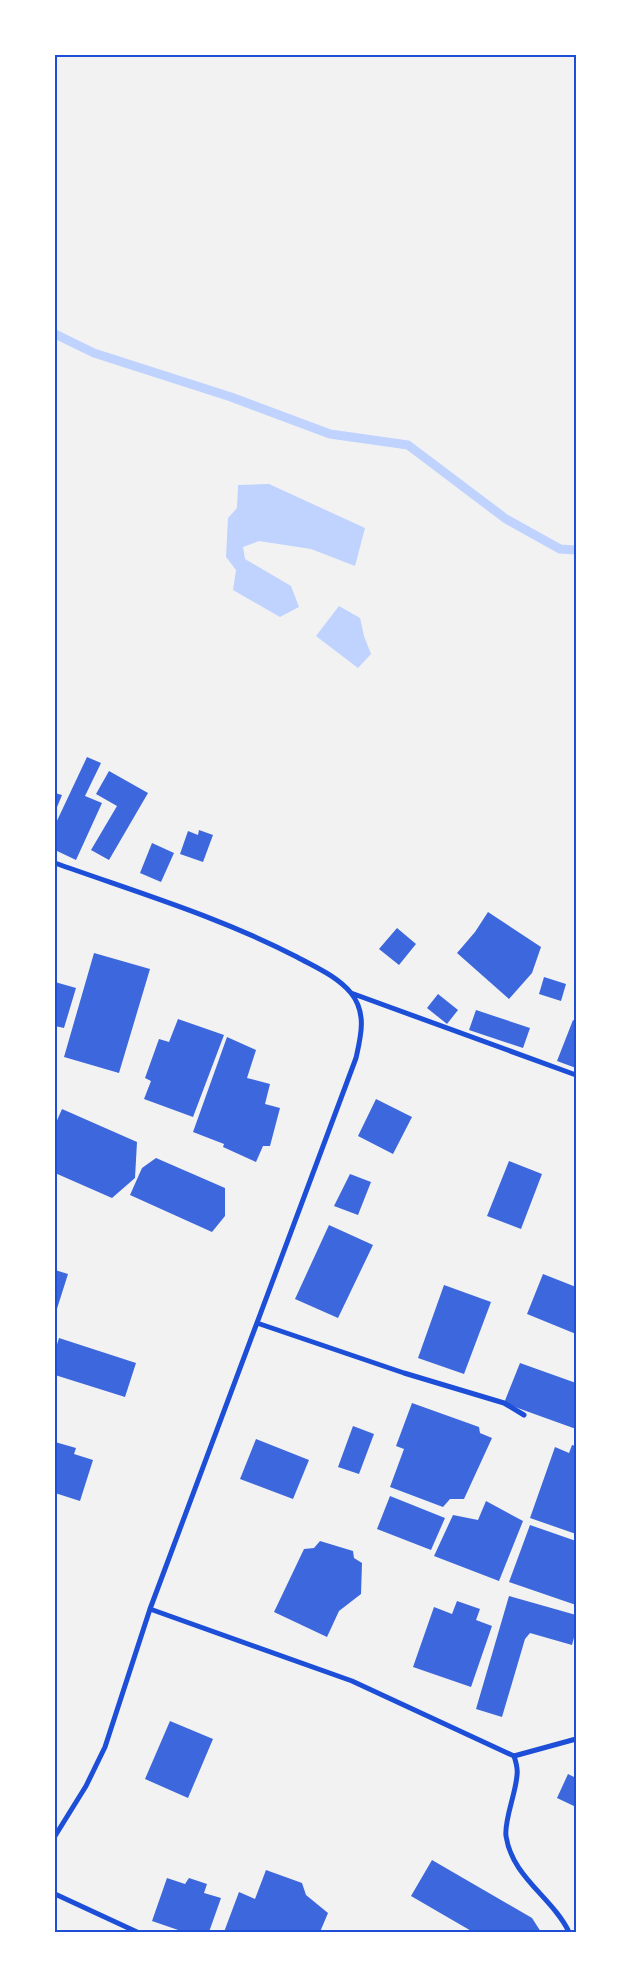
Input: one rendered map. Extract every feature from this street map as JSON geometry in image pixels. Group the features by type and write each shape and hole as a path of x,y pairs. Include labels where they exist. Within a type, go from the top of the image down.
{"street":[{"path":"55,863 260,938 327,973 351,993 576,1075"},
{"path":"55,1836 86,1786 105,1747 150,1610 356,1058 363,1028 360,1009 351,993"},
{"path":"257,1324 404,1373 504,1402 524,1415"},
{"path":"150,1610 352,1682 514,1756 576,1739"},
{"path":"514,1756 518,1774 506,1834 512,1857 523,1876 539,1892 569,1932"},
{"path":"55,1894 137,1932"}],"water":[{"path":"269,484 365,528 355,566 311,549 259,541 243,547 245,559 291,586 299,607 280,617 233,590 236,570 226,557 228,518 237,508 238,485"},
{"path":"339,606 360,618 371,654 358,668 316,636"}],"building":[{"path":"87,757 101,763 85,796 102,803 76,860 55,850 55,825"},
{"path":"109,771 148,793 109,860 91,850 117,806 96,794"},
{"path":"55,793 62,795 55,812"},
{"path":"199,830 213,835 203,862 180,854 188,831 198,835"},
{"path":"152,843 174,853 161,882 140,873"},
{"path":"488,912 541,947 532,973 509,999 457,953 475,932"},
{"path":"397,928 416,944 399,965 379,949"},
{"path":"94,953 150,969 119,1073 64,1057"},
{"path":"544,977 566,984 561,1001 539,994"},
{"path":"55,982 76,988 64,1028 55,1026"},
{"path":"438,994 458,1010 447,1024 427,1008"},
{"path":"476,1010 530,1028 523,1048 469,1030"},
{"path":"178,1019 224,1035 193,1117 144,1099 151,1081 145,1078 159,1039 169,1042"},
{"path":"573,1020 576,1021 576,1068 557,1061"},
{"path":"227,1037 256,1050 247,1078 270,1084 265,1104 280,1108 270,1146 263,1146 256,1162 223,1147 224,1144 193,1132"},
{"path":"376,1099 412,1117 393,1154 358,1136"},
{"path":"62,1109 137,1142 135,1178 112,1198 55,1173 55,1125"},
{"path":"156,1158 225,1188 225,1216 212,1232 130,1195 142,1168"},
{"path":"509,1161 542,1174 521,1229 487,1216"},
{"path":"350,1174 371,1182 358,1215 334,1206"},
{"path":"329,1225 373,1245 338,1318 295,1299"},
{"path":"55,1270 68,1274 55,1315"},
{"path":"543,1274 576,1287 576,1334 527,1314"},
{"path":"444,1285 491,1302 464,1374 418,1358"},
{"path":"59,1338 136,1363 125,1397 55,1375 55,1351"},
{"path":"520,1363 576,1383 576,1429 504,1403"},
{"path":"412,1403 479,1427 480,1433 492,1438 464,1499 450,1499 443,1507 390,1487 404,1449 396,1446"},
{"path":"353,1426 374,1434 359,1474 338,1467"},
{"path":"256,1439 309,1460 293,1499 240,1479"},
{"path":"55,1442 76,1448 74,1454 93,1460 80,1501 55,1493"},
{"path":"572,1445 576,1446 576,1534 530,1518 555,1447 569,1453"},
{"path":"390,1496 445,1518 431,1550 377,1529"},
{"path":"486,1501 523,1521 499,1581 434,1556 453,1515 478,1520"},
{"path":"530,1525 576,1541 576,1605 509,1582"},
{"path":"320,1541 353,1551 354,1558 362,1563 361,1594 339,1611 327,1637 274,1612 304,1549 314,1548"},
{"path":"509,1596 576,1615 576,1630 572,1645 530,1633 525,1639 502,1717 476,1709"},
{"path":"457,1601 480,1609 476,1620 492,1626 471,1687 413,1667 434,1607 452,1614"},
{"path":"170,1721 213,1739 188,1798 145,1779"},
{"path":"568,1774 576,1778 576,1807 557,1798"},
{"path":"432,1860 532,1918 541,1932 473,1932 411,1896"},
{"path":"266,1870 302,1883 306,1895 328,1913 320,1932 224,1932 239,1892 255,1899"},
{"path":"167,1878 185,1884 189,1878 207,1884 204,1893 221,1898 209,1932 184,1932 152,1921"}],"waterway":[{"path":"55,334 94,353 231,397 330,434 408,445 506,519 560,549 576,550"}]}
